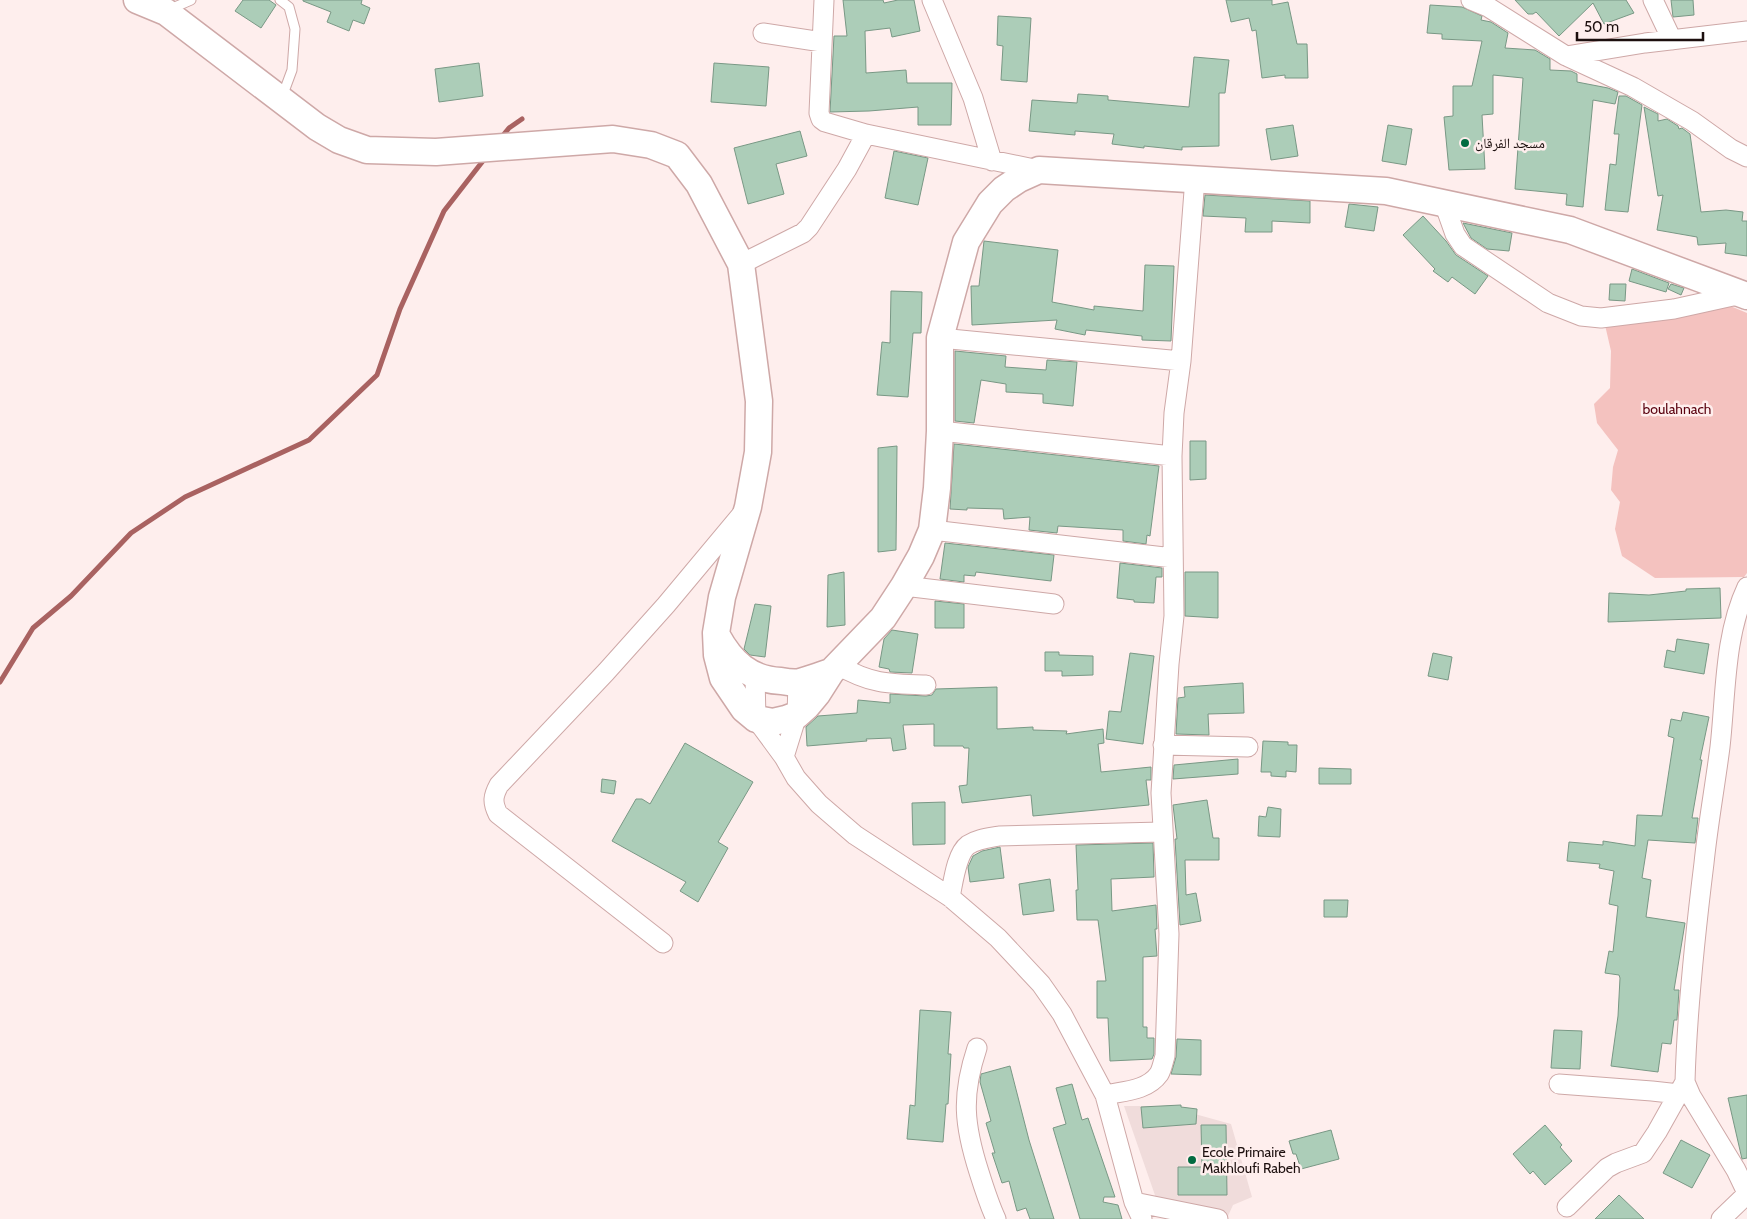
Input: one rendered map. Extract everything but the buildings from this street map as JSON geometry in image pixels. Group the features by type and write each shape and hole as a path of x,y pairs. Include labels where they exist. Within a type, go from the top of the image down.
{"main road":[{"path":"137,0 166,12 317,127 339,140 367,150 436,152 613,139 651,145 677,155 699,184 741,264 759,401 758,452 748,507 722,597 716,633 717,655 723,678 744,709 756,719 773,722 797,715 817,694 834,669 883,618 921,556 932,530 940,431 940,338 966,242 990,203 1019,179 1039,170 1386,191 1570,230 1744,295"},
{"path":"716,633 725,650 736,663 755,677 772,681 798,682 834,669"}],"street":[{"path":"824,0 819,113 821,119 825,122 866,134 1039,170"},
{"path":"932,0 973,98 992,160"},
{"path":"1471,0 1488,7 1566,56 1633,87 1692,120 1731,149 1747,157"},
{"path":"1653,0 1672,40"},
{"path":"1566,56 1747,31"},
{"path":"763,33 822,42"},
{"path":"741,264 803,233 808,228 847,169 866,134"},
{"path":"1105,1095 1138,1088 1151,1082 1159,1074 1165,1056 1169,934 1161,793 1163,745 1174,616 1172,456 1174,413 1181,361 1195,178"},
{"path":"1444,203 1455,234 1463,246 1548,303 1581,316 1601,318 1674,309 1744,295"},
{"path":"940,338 1181,361"},
{"path":"940,431 1172,456"},
{"path":"663,943 498,814 494,806 493,796 499,785 606,672 666,605 748,507"},
{"path":"932,530 1173,558"},
{"path":"904,586 1054,604"},
{"path":"1567,1207 1607,1168 1643,1153 1649,1146 1682,1088 1700,901 1720,748 1732,630 1747,587"},
{"path":"834,669 874,682 926,686"},
{"path":"755,677 756,719 784,757 796,778 819,804 855,835 950,897 998,938 1041,984 1062,1014 1105,1095 1138,1210 1218,1219"},
{"path":"784,757 797,715 798,682"},
{"path":"1163,745 1248,747"},
{"path":"950,897 957,864 966,846 981,839 998,836 1162,832"},
{"path":"977,1048 972,1062 966,1093 967,1132 984,1188 996,1219"},
{"path":"1560,1084 1652,1090 1682,1088 1691,1096 1742,1169 1747,1194 1722,1219"}],"lane":[{"path":"166,12 191,0"},
{"path":"280,0 289,7 295,29 292,70 281,100"}],"shaded area":[{"name":"Ecole Primaire Makhloufi Rabeh","path":"1124,1106 1166,1106 1231,1124 1252,1197 1233,1205 1228,1216 1181,1211 1157,1201"}],"green space":[{"name":"boulahnach","path":"1728,305 1747,313 1747,573 1744,577 1655,578 1622,556 1615,529 1620,502 1611,490 1613,467 1618,450 1597,423 1594,404 1610,388 1611,351 1605,325"}],"waterway":[{"path":"500,139 509,128 522,119"},
{"path":"0,682 33,628 71,596 131,533 185,497 309,440 377,375 400,309 444,211 486,157"}],"place":[{"name":"مسجد الفرقان","path":"1465,143"},
{"name":"Ecole Primaire Makhloufi Rabeh","path":"1192,1160"}]}
